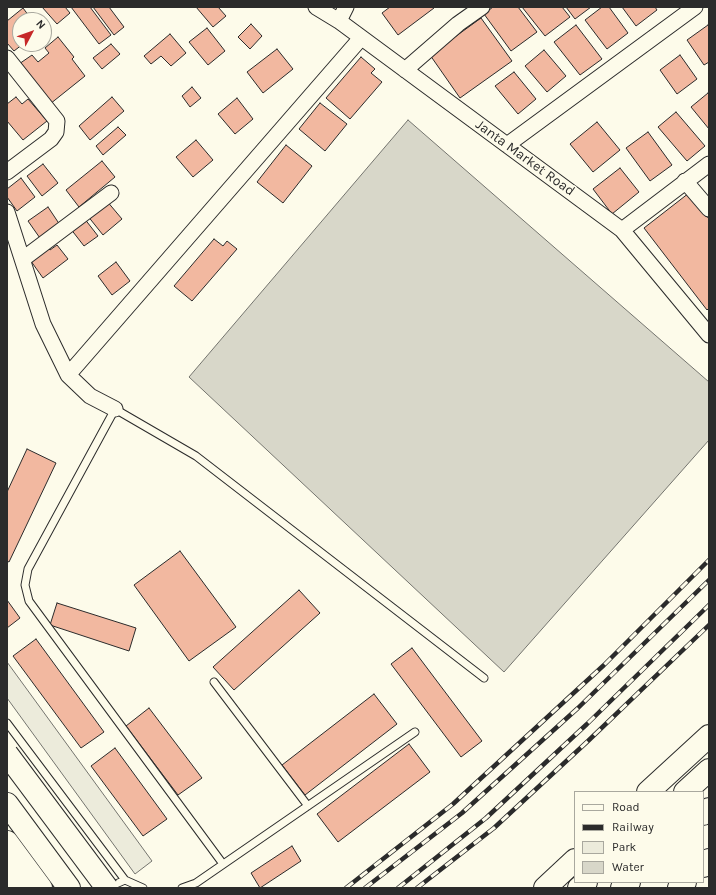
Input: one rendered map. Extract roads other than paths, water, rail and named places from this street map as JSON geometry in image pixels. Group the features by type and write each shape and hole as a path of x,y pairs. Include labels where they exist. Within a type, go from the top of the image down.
{"main road":[{"path":"649,791 709,736"},
{"path":"7,754 113,885"},
{"path":"686,791 709,770"},
{"path":"7,804 69,888"},
{"path":"7,842 41,888"},
{"path":"545,888 574,861"},
{"path":"7,869 21,888"}],"street":[{"name":"Janta Market Road","path":"316,7 339,21 622,230 709,335"},
{"path":"339,21 346,7"},
{"path":"405,70 458,24 482,7"},
{"path":"507,145 695,7"},
{"path":"68,375 361,38"},
{"path":"7,58 57,121 56,132 51,139 7,172"},
{"path":"622,230 709,164"},
{"path":"685,181 709,209"},
{"path":"23,259 111,193"},
{"path":"7,212 43,324 68,375 90,396 115,409"}],"lane":[{"path":"223,864 29,601 25,585 28,569 115,409 196,456 484,678"},
{"path":"214,682 308,806"},
{"path":"7,723 113,885 143,888"},
{"path":"182,888 196,883 415,732"}],"water":[{"path":"408,120 709,382 709,440 504,672 189,377"}],"railway":[{"path":"346,888 453,804 604,665 709,560"},
{"path":"365,888 462,813 578,708 709,580"},
{"path":"398,888 486,818 587,724 709,605"},
{"path":"417,888 494,828 588,741 709,625"}]}
